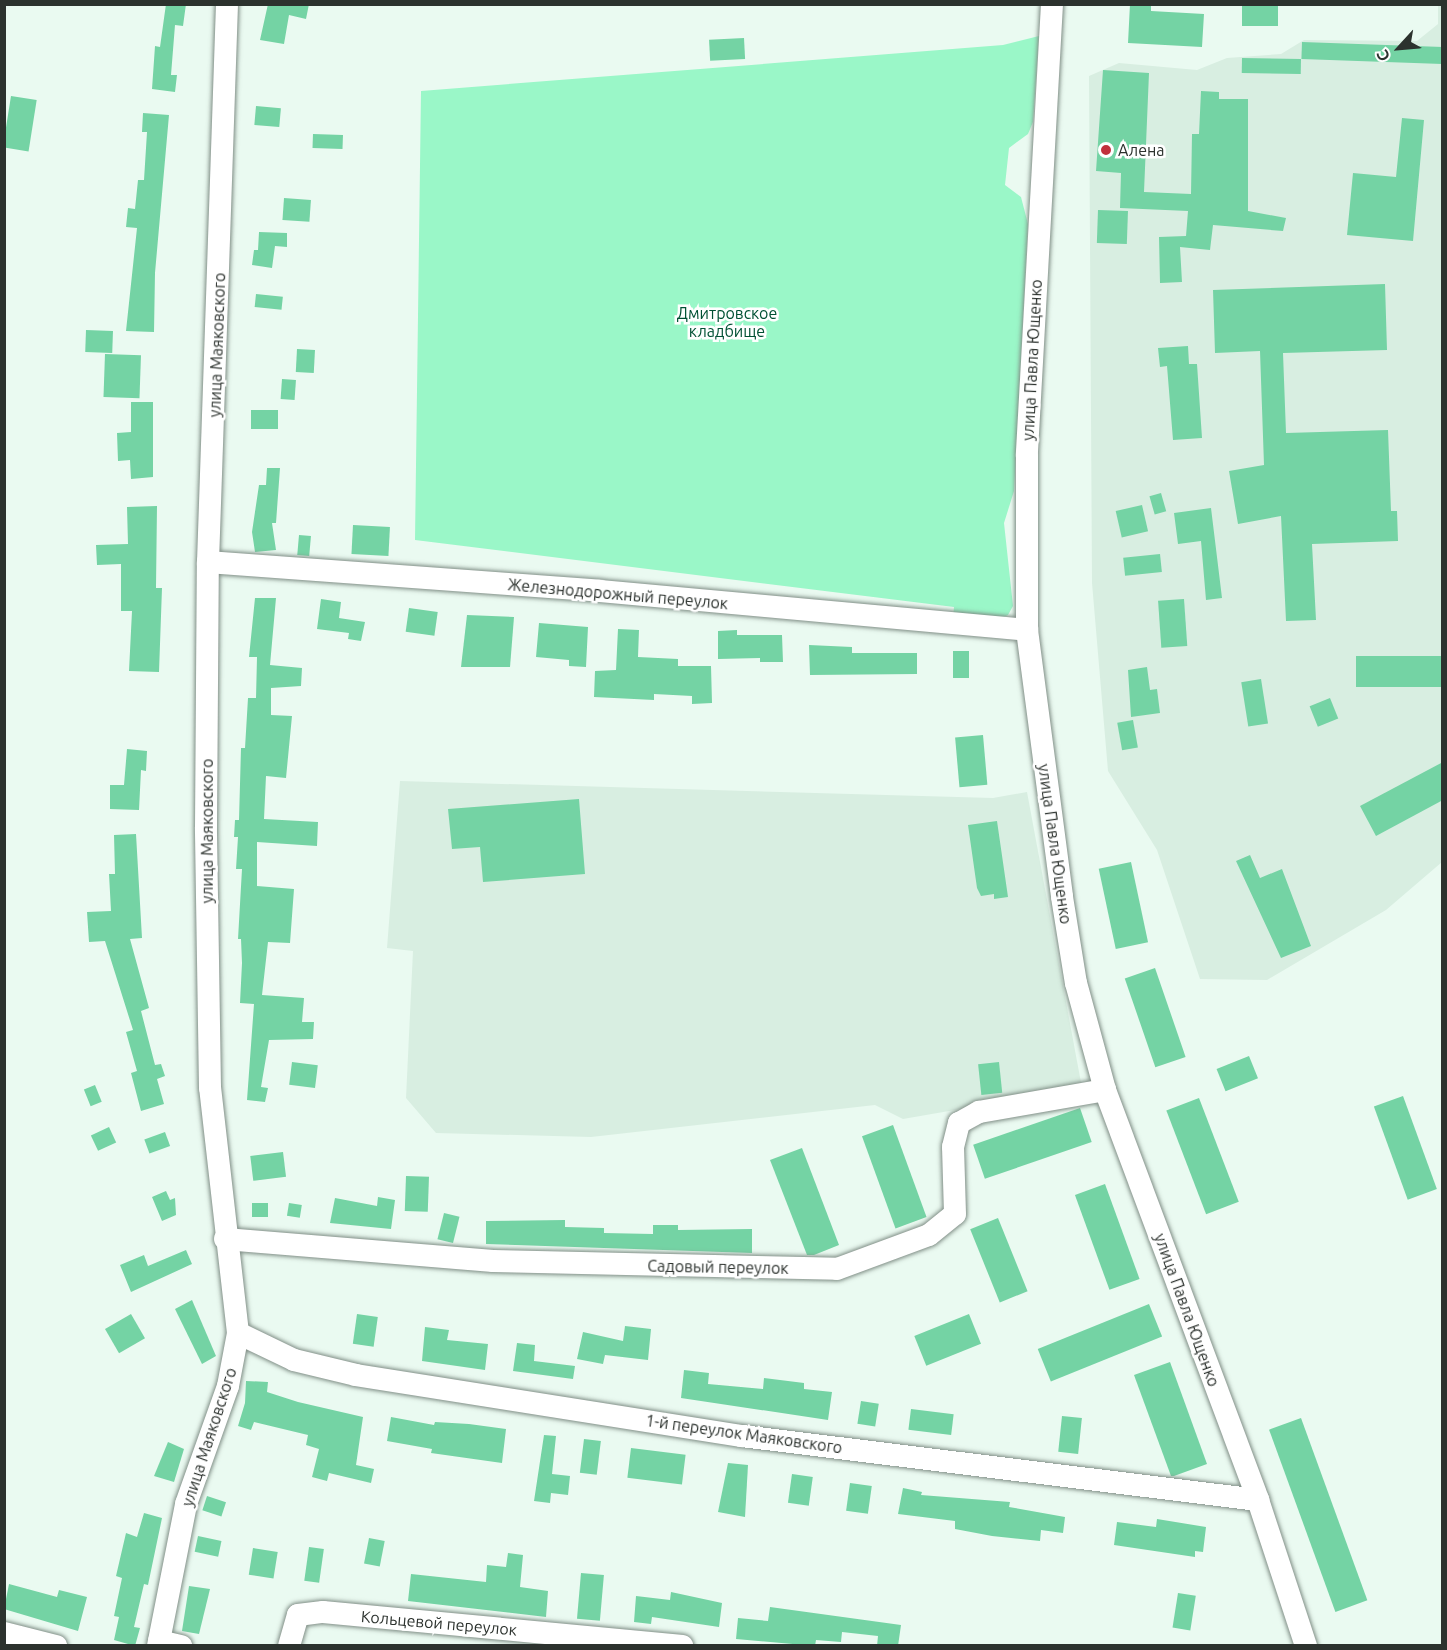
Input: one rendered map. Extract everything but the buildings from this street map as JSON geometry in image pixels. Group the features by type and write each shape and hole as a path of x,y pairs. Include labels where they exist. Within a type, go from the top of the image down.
{"street":[{"name":"улица Маяковского","path":"158,1643 186,1504 228,1386 238,1333 236,1292 225,1239 210,1088 206,827 208,562 227,4"},
{"name":"улица Павла Ющенко","path":"1052,4 1027,454 1027,630 1063,908 1076,983 1106,1090 1258,1500 1306,1646"},
{"name":"Железнодорожный переулок","path":"208,562 600,591 1027,630"},
{"name":"Садовый переулок","path":"225,1239 493,1261 837,1269 930,1235 955,1214 953,1147 959,1122 979,1112 1106,1090"},
{"name":"1-й переулок Маяковского","path":"238,1333 294,1360 356,1375 742,1436 1258,1500"},
{"name":"Кольцевой переулок","path":"289,1646 298,1615 323,1612 682,1646"},
{"path":"4,1633 56,1646"},
{"path":"158,1643 181,1646"}],"shaded area":[{"path":"1438,5 1442,5 1442,862 1386,910 1267,980 1200,979 1157,850 1108,771 1092,583 1089,76 1119,63 1197,70 1227,58 1281,54 1304,40 1417,41 1438,24"},
{"path":"400,781 993,798 1027,792 1082,1088 903,1119 875,1105 591,1137 436,1133 406,1098 413,951 387,948"}],"green space":[{"name":"Дмитровское кладбище","path":"1039,36 1033,122 1028,134 1009,148 1005,185 1021,197 1028,224 1014,491 1004,523 1013,606 1008,615 997,620 953,618 954,607 415,540 421,91 1003,45"}],"place":[{"name":"Алена","path":"1106,150"}]}
